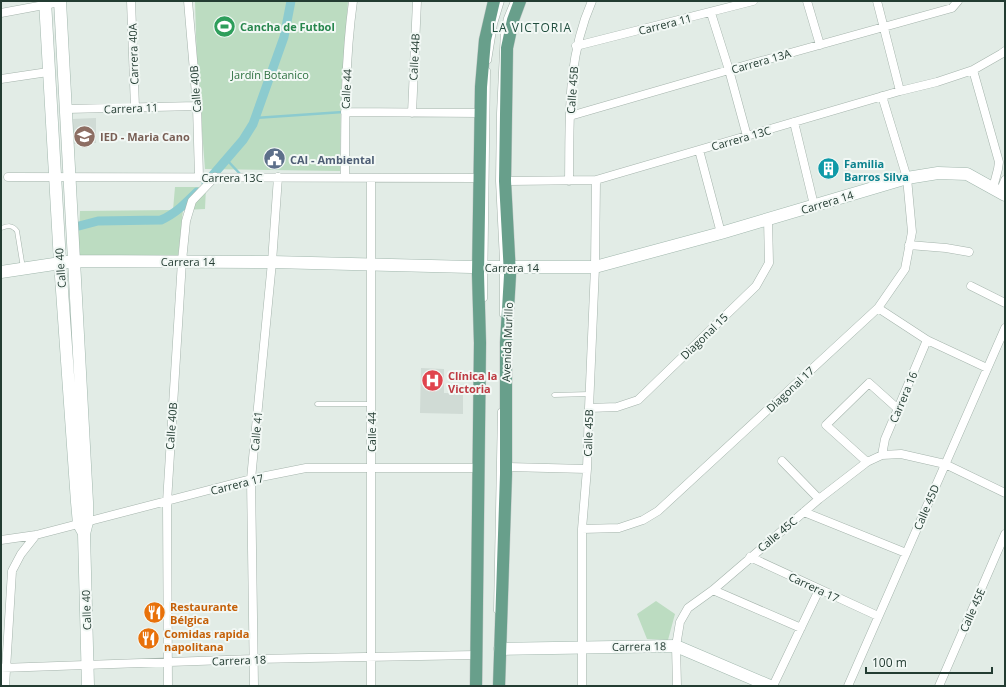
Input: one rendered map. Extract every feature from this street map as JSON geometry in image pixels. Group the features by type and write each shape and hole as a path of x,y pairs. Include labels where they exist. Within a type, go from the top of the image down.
{"main road":[{"path":"478,682 476,656 481,267 481,87 485,40 494,1"},
{"name":"Avenida Murillo","path":"499,686 506,467 505,181 507,48 513,20 520,1"}],"street":[{"name":"Carrera 40A","path":"131,1 135,108"},
{"name":"Calle 40B","path":"188,1 197,106 201,177"},
{"name":"Calle 44","path":"345,177 345,112 353,1"},
{"name":"Calle 44B","path":"412,113 417,1"},
{"name":"Calle 45B","path":"569,181 571,78 576,46 592,1"},
{"name":"Carrera 11","path":"576,46 753,1"},
{"path":"807,1 820,45"},
{"path":"877,1 900,91"},
{"name":"Carrera 13A","path":"570,116 952,8 958,1"},
{"path":"1,12 45,3 60,2"},
{"name":"Calle 40","path":"60,2 74,261 84,526 88,686"},
{"name":"Calle 40","path":"45,3 60,262 84,526"},
{"path":"711,12 747,136"},
{"name":"Carrera 13C","path":"505,181 596,180 882,96 937,82 973,70 1005,51"},
{"path":"973,70 999,162 999,191"},
{"path":"1,79 48,72"},
{"path":"882,96 907,178"},
{"name":"Carrera 11","path":"66,109 197,106"},
{"path":"345,112 481,113"},
{"path":"794,122 814,205"},
{"path":"699,150 721,233"},
{"path":"976,179 988,177 998,170"},
{"name":"Carrera 14","path":"1,271 74,261 272,262 481,267 595,267 721,233 907,178 938,173 967,174 999,191"},
{"name":"Carrera 13C","path":"8,177 480,178"},
{"name":"Calle 40B","path":"168,686 167,502 182,261 186,221 192,201 214,177"},
{"name":"Calle 41","path":"254,686 251,479 272,262 278,177"},
{"name":"Calle 44","path":"371,686 372,178"},
{"name":"Diagonal 17","path":"582,529 619,528 643,520 658,511 878,308 905,269 912,232 907,178"},
{"name":"Calle 45B","path":"582,686 582,529 587,469 595,267 596,180"},
{"path":"999,191 1005,180"},
{"name":"Diagonal 15","path":"589,408 617,407 638,400 756,286 769,263 768,219"},
{"path":"910,245 970,252"},
{"path":"971,286 1005,303"},
{"path":"878,308 927,340 987,368"},
{"name":"Calle 45D","path":"848,686 1005,328"},
{"name":"Carrera 16","path":"882,455 885,439 927,340"},
{"path":"867,462 826,425 869,383 898,409"},
{"name":"Calle 45C","path":"677,686 676,646 680,622 688,608 713,590 819,499 867,462 882,455 901,454 945,464"},
{"path":"782,461 819,499"},
{"path":"945,464 1005,493"},
{"path":"506,467 587,469"},
{"name":"Carrera 17","path":"1,540 84,526 251,479 306,468 478,468"},
{"path":"804,512 906,553"},
{"name":"Calle 45E","path":"939,686 1005,534"},
{"path":"5,686 4,668 12,571 21,554 36,535"},
{"name":"Carrera 17","path":"750,557 878,616"},
{"path":"713,590 801,628"},
{"path":"772,686 819,590"},
{"name":"Carrera 18","path":"500,649 676,646 772,686"},
{"name":"Carrera 18","path":"4,668 254,659 476,656"}],"lane":[{"path":"485,305 481,267 488,67 495,24 502,1"},
{"path":"502,321 506,267 498,181 501,48 506,18 513,1"},
{"path":"1,228 9,226 14,228 16,231 23,268"},
{"path":"484,421 485,321"},
{"path":"501,367 502,328"},
{"path":"554,395 590,394"},
{"path":"317,404 371,404"},
{"path":"495,617 500,406"},
{"path":"478,682 481,686"}],"shaded area":[{"name":"IED - Maria Cano","path":"96,118 96,143 72,144 72,119"},
{"name":"Clínica la Victoria","path":"421,368 444,369 444,393 463,393 463,414 420,413"}],"green space":[{"name":"Jardín Botanico","path":"195,1 348,1 341,94 340,171 205,169 197,67"},
{"path":"175,187 206,187 205,209 183,210 178,257 78,257 80,211 173,210"},
{"path":"656,601 675,614 668,640 647,639 637,614"}],"waterway":[{"path":"206,183 243,140 253,124 284,37 291,1"},
{"path":"255,118 343,112"},
{"path":"226,159 242,176"},
{"path":"79,226 98,221 161,220 176,211 197,192"}],"place":[{"name":"Cancha de Futbol","path":"225,26"},
{"name":"IED - Maria Cano","path":"84,136"},
{"name":"CAI - Ambiental","path":"275,159"},
{"name":"Familia Barros Silva","path":"829,169"},
{"name":"Clínica la Victoria","path":"432,381"},
{"name":"Restaurante Bélgica","path":"154,612"},
{"name":"Comidas rapida napolitana","path":"148,639"}],"district":[{"name":"LA VICTORIA","path":"532,27"}]}
